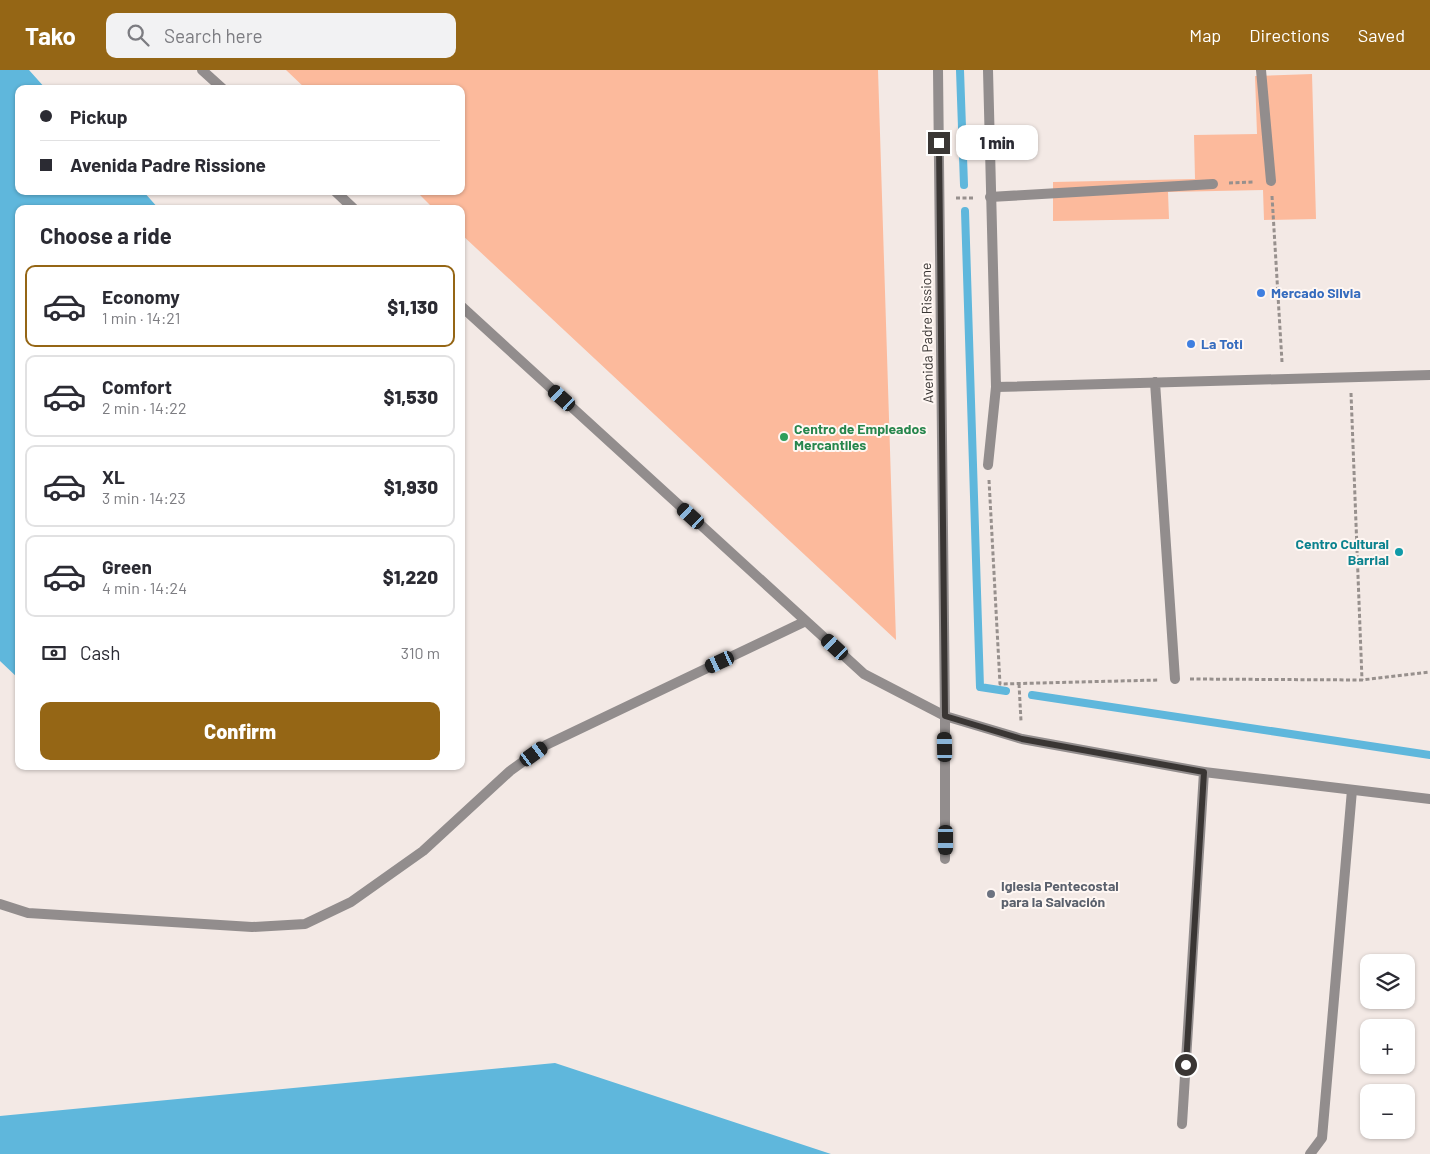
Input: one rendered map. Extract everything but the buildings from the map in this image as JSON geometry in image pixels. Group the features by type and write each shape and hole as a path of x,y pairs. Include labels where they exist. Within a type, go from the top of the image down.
{"street":[{"path":"202,70 219,85"},
{"name":"Avenida Padre Rissione","path":"938,70 946,859"},
{"path":"988,70 996,387 988,465"},
{"path":"1261,70 1271,181"},
{"path":"990,198 1213,184"},
{"path":"339,195 350,205"},
{"path":"465,310 864,674 945,716 1022,739 1204,772 1430,799"},
{"path":"996,387 1430,375"},
{"path":"1155,382 1175,679"},
{"path":"0,904 28,913 38,914 252,927 305,924 352,902 423,851 510,772 546,745 806,621"},
{"path":"1182,1124 1204,772"},
{"path":"1310,1154 1322,1138 1352,790"}],"path":[{"path":"1213,184 1271,181 1283,379"},
{"path":"940,198 990,198"},
{"path":"1350,377 1362,680"},
{"path":"988,465 1000,684 1175,679 1362,680 1430,672"},
{"path":"1019,684 1022,739"}],"shaded area":[{"name":"Centro de Empleados Mercantiles","path":"286,70 878,70 896,640 465,238 465,205 430,205 420,195 465,195 465,85 302,85"},
{"path":"1312,74 1316,219 1264,220 1263,190 1168,192 1169,219 1053,221 1053,182 1195,179 1194,135 1257,134 1255,76"}],"water":[{"path":"0,70 29,70 42,85 15,85 15,195 147,195 155,205 15,205 15,675 0,661"},
{"path":"555,1063 831,1154 0,1154 0,1116"}],"waterway":[{"path":"960,70 964,185"},
{"path":"965,211 980,687 1006,691"},
{"path":"1032,695 1430,755"}],"place":[{"name":"Mercado Silvia","path":"1261,293"},
{"name":"La Toti","path":"1191,344"},
{"name":"Centro de Empleados Mercantiles","path":"784,437"},
{"name":"Centro Cultural Barrial","path":"1399,552"},
{"name":"Iglesia Pentecostal para la Salvación","path":"991,894"}],"route":[{"path":"939,143 945,716 1022,739 1204,772 1186,1065"}]}
